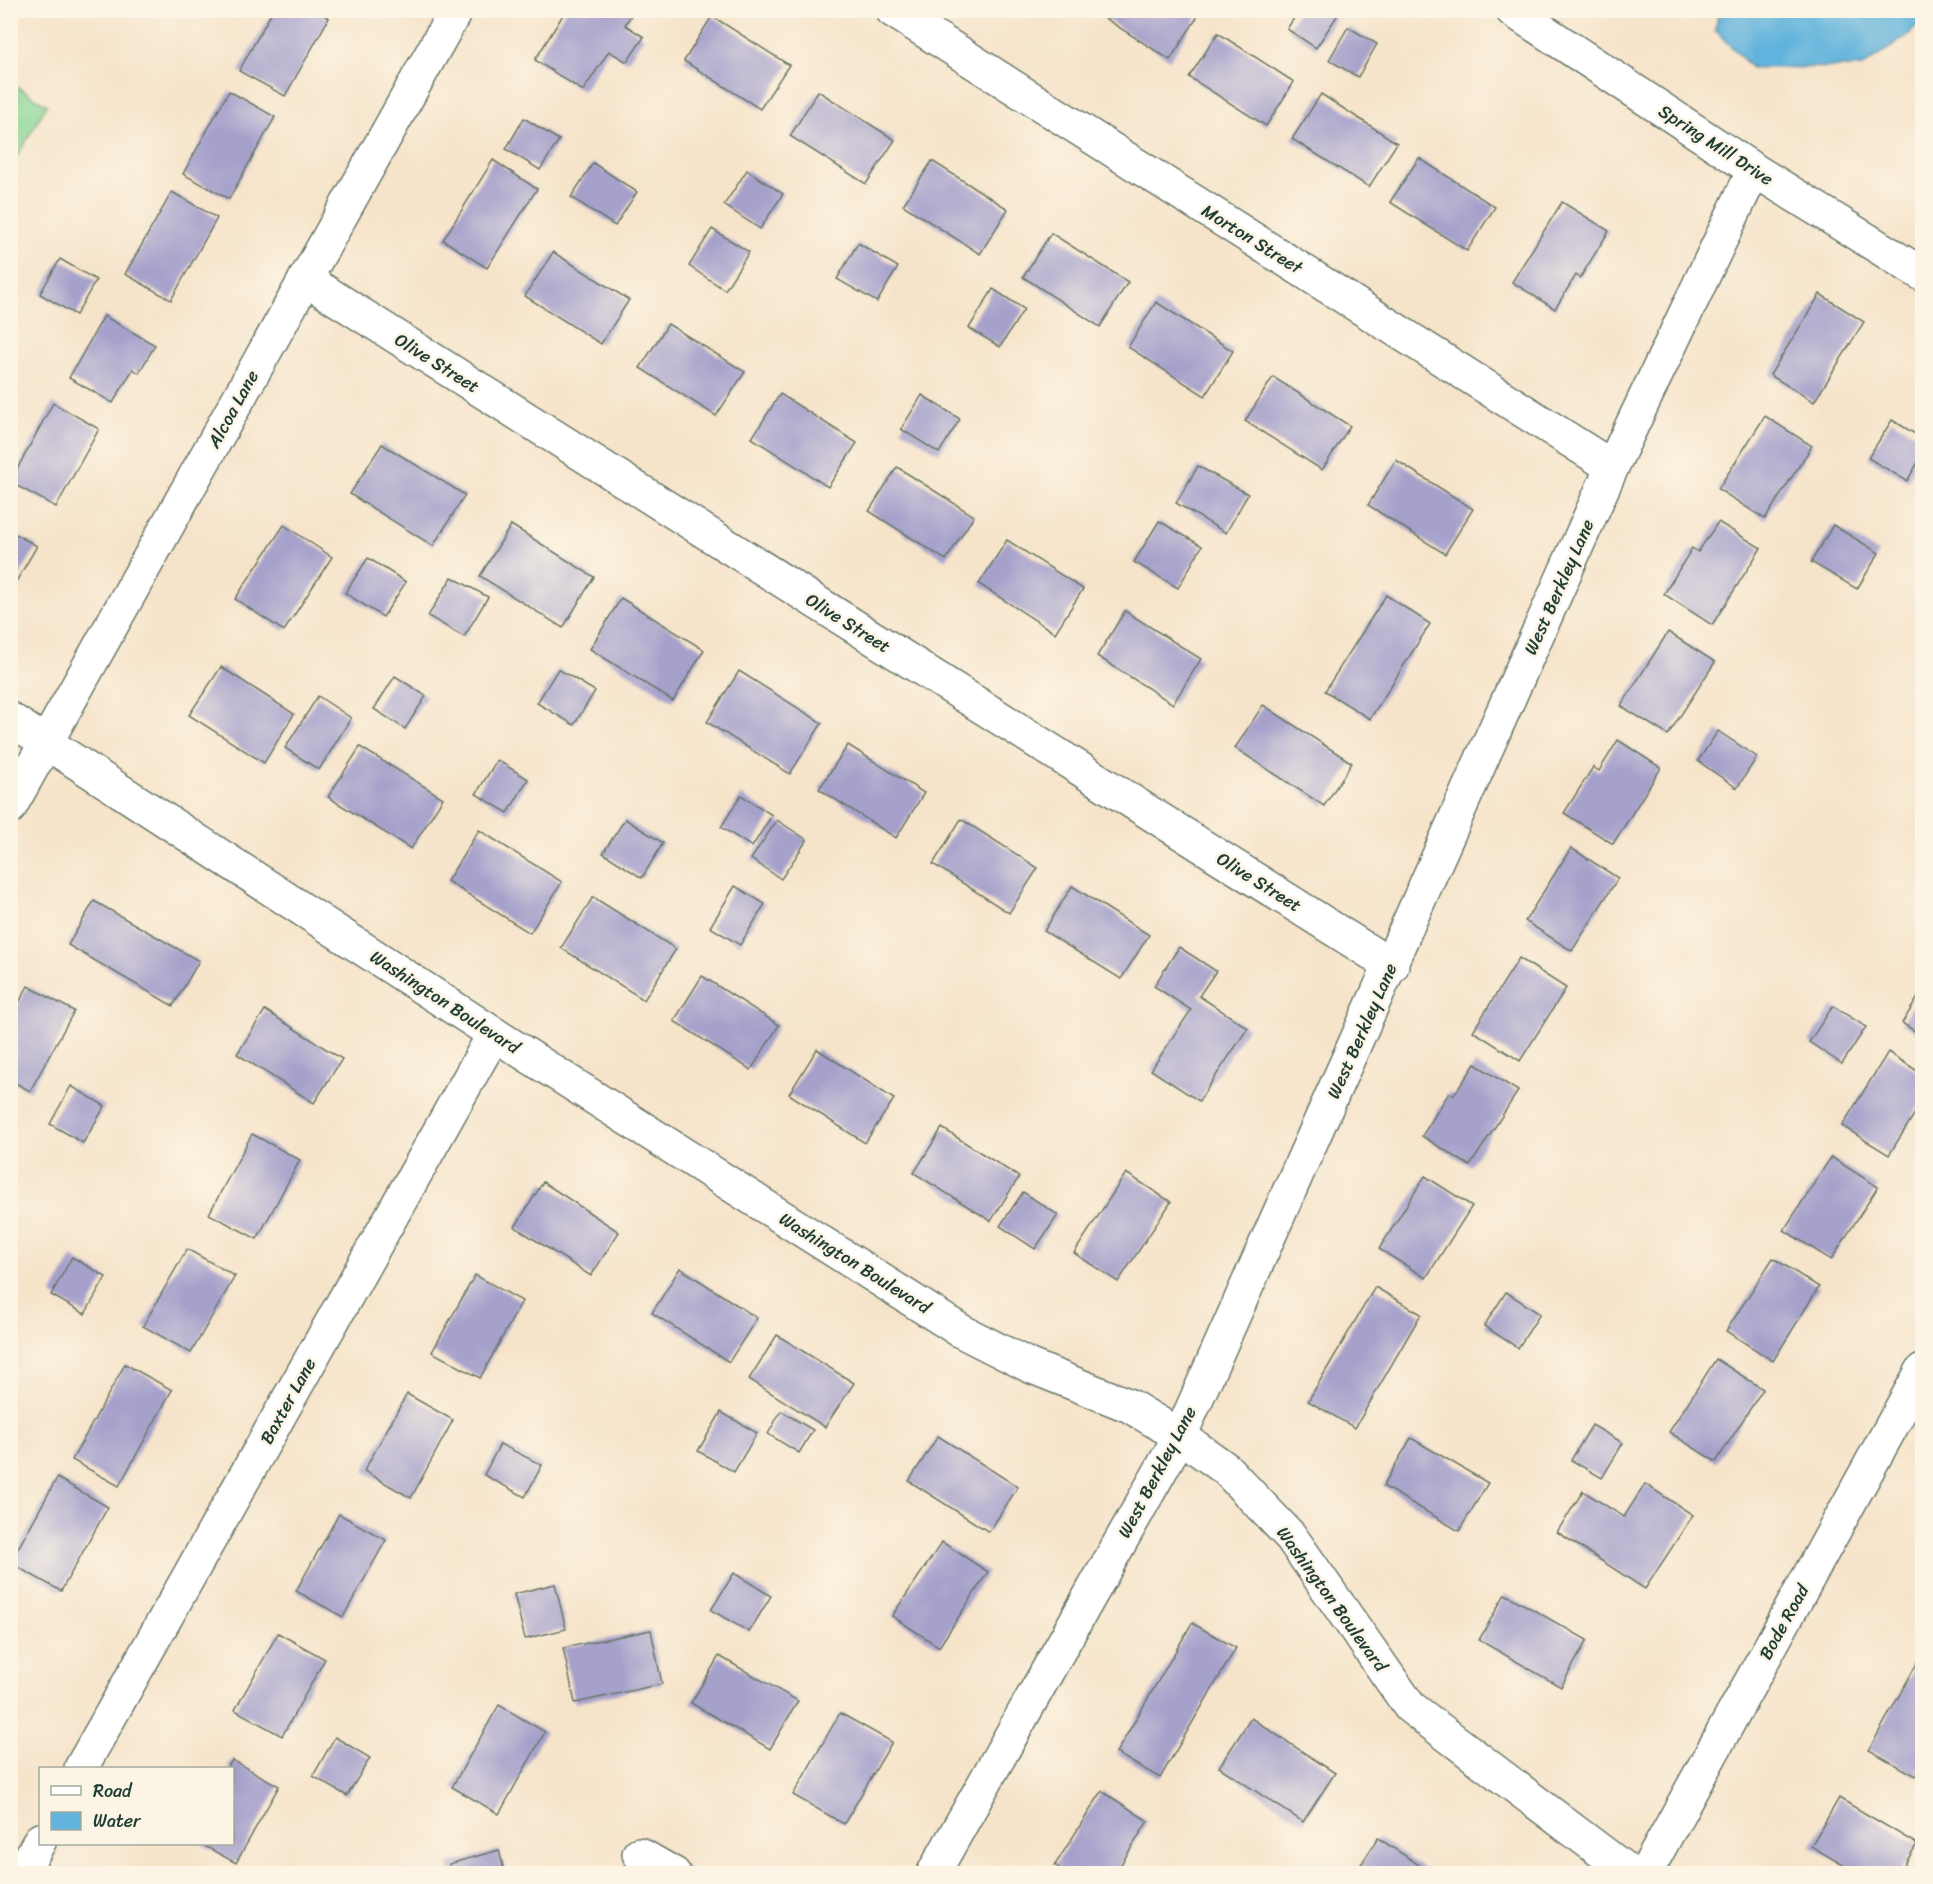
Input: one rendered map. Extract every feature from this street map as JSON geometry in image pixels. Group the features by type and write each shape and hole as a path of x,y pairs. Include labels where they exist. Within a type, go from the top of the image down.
{"street":[{"name":"Alcoa Lane","path":"10,807 456,10"},
{"name":"Morton Street","path":"892,10 1611,467"},
{"name":"Spring Mill Drive","path":"1512,10 1754,170 1923,274"},
{"name":"West Berkley Lane","path":"933,1874 1180,1436 1392,966 1611,467 1754,170"},
{"name":"Olive Street","path":"305,279 1392,966"},
{"name":"Washington Boulevard","path":"10,719 494,1034 961,1331 1030,1366 1130,1406 1180,1436 1226,1469 1291,1537 1410,1707 1631,1874"},
{"name":"Baxter Lane","path":"82,1767 494,1034"},
{"name":"Bode Road","path":"1645,1874 1923,1371"},
{"path":"22,1874 39,1842"},
{"path":"639,1854 674,1874"}],"green space":[{"path":"11,83 47,105 11,167"}],"water":[{"path":"1922,10 1922,19 1910,34 1862,67 1752,68 1715,30 1719,11"}],"building":[{"path":"273,10 315,10 329,18 285,96 239,71"},
{"path":"566,10 634,10 625,25 644,37 627,62 609,51 583,91 535,60"},
{"path":"1092,10 1190,10 1198,16 1170,60"},
{"path":"1299,10 1341,10 1316,48 1287,29"},
{"path":"712,16 789,65 760,109 684,61"},
{"path":"1348,27 1377,44 1358,77 1329,60"},
{"path":"1218,33 1294,82 1266,126 1189,77"},
{"path":"229,91 275,117 229,199 183,174"},
{"path":"818,91 895,140 866,184 790,136"},
{"path":"1321,94 1397,143 1369,187 1292,139"},
{"path":"524,118 559,140 540,170 506,149"},
{"path":"1419,158 1495,207 1467,251 1390,202"},
{"path":"493,160 537,189 487,268 443,240"},
{"path":"932,161 1008,209 980,254 903,205"},
{"path":"593,163 637,192 615,226 571,197"},
{"path":"747,170 783,194 760,229 724,205"},
{"path":"172,192 217,218 171,300 125,274"},
{"path":"1562,202 1609,231 1580,278 1576,275 1555,309 1512,282"},
{"path":"712,229 749,252 725,290 689,266"},
{"path":"1051,233 1128,282 1100,327 1023,277"},
{"path":"858,243 898,267 877,302 837,279"},
{"path":"553,252 629,300 601,344 525,296"},
{"path":"60,259 96,280 76,315 40,294"},
{"path":"993,289 1024,309 1000,347 969,328"},
{"path":"1820,294 1864,322 1814,402 1770,375"},
{"path":"1156,302 1233,351 1205,396 1128,347"},
{"path":"104,316 155,345 139,373 133,369 113,403 69,378"},
{"path":"668,324 745,372 716,416 640,368"},
{"path":"1273,377 1350,426 1322,470 1245,421"},
{"path":"780,394 857,443 828,487 752,438"},
{"path":"922,395 960,419 939,453 901,429"},
{"path":"53,403 99,429 56,507 10,482"},
{"path":"1765,416 1812,446 1765,519 1718,489"},
{"path":"1892,420 1922,438 1922,456 1907,481 1868,458"},
{"path":"382,444 465,495 433,546 350,494"},
{"path":"1396,460 1473,509 1445,554 1368,505"},
{"path":"1198,466 1248,494 1226,533 1176,503"},
{"path":"897,467 974,516 946,560 869,511"},
{"path":"1159,521 1202,546 1178,588 1134,562"},
{"path":"1718,522 1761,548 1712,625 1664,594 1692,548 1698,552"},
{"path":"284,525 332,557 284,631 235,599"},
{"path":"511,525 594,577 563,628 480,576"},
{"path":"1833,525 1879,553 1857,589 1811,562"},
{"path":"10,531 37,546 10,592"},
{"path":"1007,540 1083,589 1055,633 979,584"},
{"path":"368,558 406,582 383,617 345,593"},
{"path":"452,577 488,597 464,637 428,616"},
{"path":"1386,595 1430,624 1370,719 1325,691"},
{"path":"621,598 704,650 673,701 590,649"},
{"path":"1125,611 1201,659 1173,704 1097,656"},
{"path":"1668,632 1715,662 1668,735 1621,706"},
{"path":"221,667 294,714 264,763 189,715"},
{"path":"558,669 595,691 574,725 537,703"},
{"path":"739,671 822,723 790,774 707,722"},
{"path":"395,676 426,696 405,729 374,709"},
{"path":"318,696 351,718 319,770 285,748"},
{"path":"1263,705 1352,763 1324,806 1235,748"},
{"path":"1718,731 1757,757 1737,788 1698,761"},
{"path":"1618,740 1661,768 1613,844 1564,813 1593,767 1599,771"},
{"path":"848,745 924,793 896,838 819,789"},
{"path":"360,747 443,798 411,849 328,797"},
{"path":"497,760 528,779 508,813 476,794"},
{"path":"741,795 772,815 752,847 721,827"},
{"path":"625,819 663,843 642,878 603,853"},
{"path":"961,819 1038,868 1009,913 933,864"},
{"path":"777,820 807,840 781,879 751,859"},
{"path":"479,830 562,882 530,933 447,881"},
{"path":"1571,848 1618,878 1572,951 1525,921"},
{"path":"735,886 765,904 740,945 710,927"},
{"path":"1072,886 1149,935 1121,979 1044,931"},
{"path":"593,897 676,949 644,1000 561,948"},
{"path":"94,901 199,961 173,1006 68,945"},
{"path":"1179,947 1216,971 1199,996 1248,1028 1199,1101 1151,1070 1191,1010 1154,986"},
{"path":"1519,958 1566,988 1520,1061 1473,1031"},
{"path":"702,976 779,1025 751,1070 674,1021"},
{"path":"28,986 74,1011 30,1091 10,1080 10,1019"},
{"path":"1922,991 1922,1036 1902,1023"},
{"path":"1833,1006 1866,1027 1842,1064 1809,1042"},
{"path":"265,1010 342,1059 314,1103 237,1054"},
{"path":"817,1049 894,1099 865,1143 789,1094"},
{"path":"1888,1052 1922,1074 1922,1102 1889,1155 1842,1126"},
{"path":"1475,1064 1518,1091 1470,1166 1422,1136 1449,1093 1454,1095"},
{"path":"71,1086 105,1106 83,1143 50,1124"},
{"path":"942,1128 1019,1177 991,1221 914,1173"},
{"path":"252,1134 300,1160 257,1239 209,1214"},
{"path":"1831,1157 1878,1187 1831,1260 1784,1230"},
{"path":"1126,1173 1171,1202 1118,1282 1074,1253"},
{"path":"1425,1176 1472,1206 1426,1278 1379,1249"},
{"path":"543,1182 619,1232 591,1276 515,1227"},
{"path":"1023,1192 1058,1215 1035,1249 1000,1226"},
{"path":"187,1249 235,1276 191,1353 143,1326"},
{"path":"72,1257 106,1277 85,1314 51,1295"},
{"path":"1773,1258 1819,1287 1773,1361 1726,1331"},
{"path":"680,1268 757,1318 729,1362 652,1313"},
{"path":"475,1275 522,1301 480,1378 432,1352"},
{"path":"1375,1287 1421,1314 1355,1428 1308,1401"},
{"path":"1506,1292 1540,1314 1518,1348 1484,1326"},
{"path":"777,1335 854,1383 825,1427 749,1379"},
{"path":"1716,1359 1763,1389 1716,1462 1669,1432"},
{"path":"125,1364 172,1390 119,1486 72,1460"},
{"path":"407,1394 453,1420 411,1498 364,1471"},
{"path":"781,1411 813,1430 799,1453 768,1434"},
{"path":"721,1412 757,1433 734,1472 698,1451"},
{"path":"1592,1425 1623,1443 1602,1478 1571,1460"},
{"path":"938,1436 1018,1487 989,1532 909,1481"},
{"path":"1411,1438 1488,1483 1459,1531 1383,1486"},
{"path":"500,1444 542,1465 525,1497 484,1475"},
{"path":"57,1478 108,1507 61,1591 10,1563"},
{"path":"1645,1484 1693,1515 1645,1589 1557,1532 1583,1491 1624,1517"},
{"path":"339,1514 386,1540 343,1617 296,1591"},
{"path":"942,1542 988,1572 939,1647 892,1616"},
{"path":"734,1573 771,1596 749,1632 711,1610"},
{"path":"555,1584 566,1629 525,1639 514,1594"},
{"path":"1505,1594 1587,1640 1561,1687 1479,1640"},
{"path":"1192,1623 1236,1648 1160,1778 1116,1753"},
{"path":"651,1630 662,1684 575,1703 563,1648"},
{"path":"278,1633 325,1659 282,1736 235,1710"},
{"path":"719,1656 798,1701 770,1749 691,1703"},
{"path":"1921,1656 1922,1764 1916,1776 1869,1750"},
{"path":"499,1705 545,1732 499,1814 452,1787"},
{"path":"840,1713 892,1742 844,1824 793,1795"},
{"path":"1251,1718 1335,1773 1303,1822 1219,1767"},
{"path":"335,1737 370,1758 347,1796 313,1776"},
{"path":"232,1760 279,1786 236,1863 203,1845 234,1845 234,1767 228,1767"},
{"path":"1102,1791 1148,1821 1115,1874 1068,1874 1055,1865"},
{"path":"1839,1798 1917,1844 1899,1874 1858,1874 1811,1846"},
{"path":"1378,1838 1433,1874 1355,1874"},
{"path":"499,1850 505,1874 451,1874 449,1864"}]}
